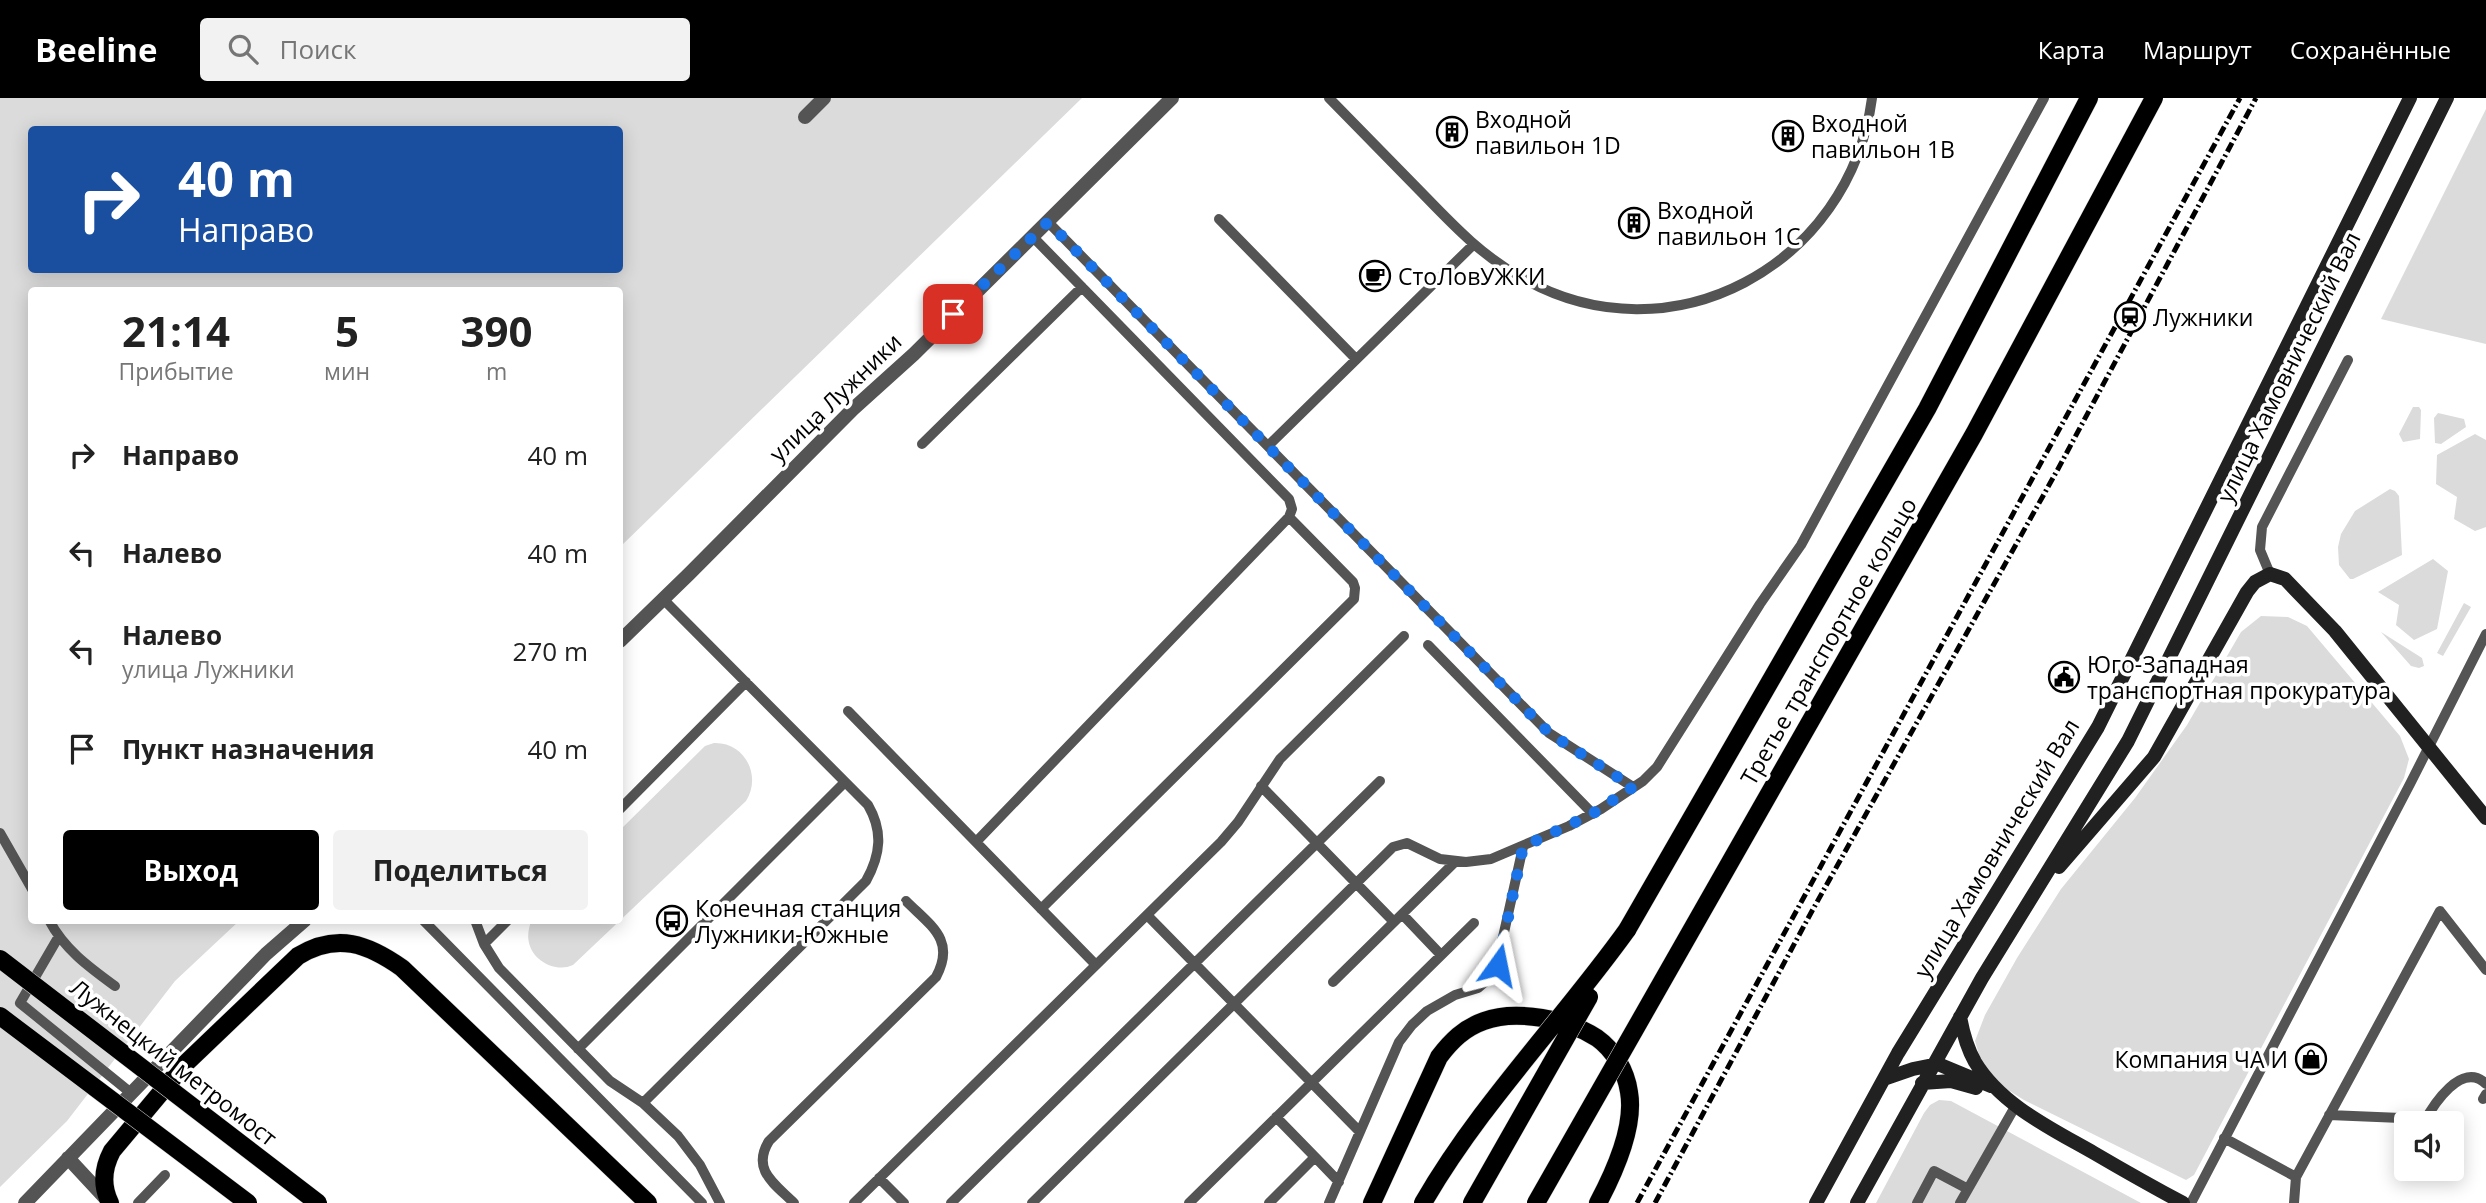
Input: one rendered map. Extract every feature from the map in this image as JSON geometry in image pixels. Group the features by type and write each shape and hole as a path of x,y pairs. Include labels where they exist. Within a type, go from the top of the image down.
{"main road":[{"name":"Третье транспортное кольцо","path":"1472,1203 1927,409 2089,98"},
{"name":"Третье транспортное кольцо","path":"1536,1203 1974,434 2154,98"},
{"name":"улица Хамовнический Вал","path":"1816,1203 1884,1079 2098,727 2410,98"},
{"name":"улица Хамовнический Вал","path":"1857,1203 1960,1017 2128,741 2448,98"},
{"path":"2034,894 2154,757 2247,592 2255,582 2270,574 2285,579 2334,631 2486,818"},
{"path":"1423,1203 1471,1128 1585,989 1628,930"},
{"path":"110,1203 103,1179 108,1158 184,1065 298,956 313,946 332,943 352,944 378,951 402,968 648,1203"},
{"name":"Лужнецкий метромост","path":"0,959 317,1203"},
{"path":"1372,1203 1445,1049 1464,1030 1485,1020 1514,1015 1536,1017 1572,1027 1597,1039 1620,1063 1630,1093 1627,1132 1609,1183 1598,1203"},
{"path":"0,1016 248,1203"},
{"path":"1960,1017 1963,1037 1975,1062 2016,1105 2051,1129 2183,1203"},
{"path":"1884,1079 1932,1066 1948,1067 1999,1090"},
{"path":"1922,1083 1951,1081 1967,1084 2016,1105"}],"street":[{"path":"805,117 824,98"},
{"name":"улица Лужники","path":"623,638 853,408 914,354 1172,98"},
{"path":"25,1203 266,954 300,924"},
{"path":"68,1158 110,1203"}],"lane":[{"path":"1329,98 1473,244 1525,280 1558,295 1596,305 1626,308 1658,308 1713,296 1762,273 1785,257 1819,224 1847,183 1864,141 1872,98"},
{"path":"1032,1203 1393,847 1407,843 1440,859 1455,862 1491,859 1592,814 1633,787 1657,767 1760,604 1801,545 2043,98"},
{"path":"1219,219 1356,359"},
{"path":"1048,222 1549,733 1633,787"},
{"path":"976,842 1289,517 1292,509 1289,499 1032,236"},
{"path":"1268,446 1473,244"},
{"path":"922,444 1082,287"},
{"path":"2270,574 2260,550 2262,527 2348,360"},
{"path":"1041,909 1354,599 1353,582 1289,517"},
{"path":"643,1104 866,881 874,867 879,849 875,818 868,805 663,599"},
{"path":"2191,1203 2486,634"},
{"path":"854,1203 1221,842 1238,822 1280,758 1404,636"},
{"path":"1428,645 1592,814"},
{"path":"623,806 746,682"},
{"path":"848,711 1096,965"},
{"path":"951,1203 1380,781"},
{"path":"578,1049 845,782"},
{"path":"1261,786 1356,883 1441,955"},
{"path":"0,833 28,882"},
{"path":"1329,1203 1399,1042 1412,1025 1438,1003 1478,988 1494,973 1523,847"},
{"path":"1333,982 1455,862"},
{"path":"794,1203 764,1172 764,1149 769,1141 936,977 943,965 943,944 939,934 906,901"},
{"path":"2294,1203 2297,1177 2440,911 2486,970"},
{"path":"1147,915 1359,1131"},
{"path":"1189,1203 1474,923"},
{"path":"51,924 58,936 87,966 115,986"},
{"path":"427,924 702,1203"},
{"path":"476,924 484,944 499,968 610,1081 664,1121 689,1149 720,1203"},
{"path":"484,944 504,924"},
{"path":"58,936 20,1003 131,1093"},
{"path":"2431,1111 2456,1081 2475,1079 2486,1084"},
{"path":"1960,1203 2016,1105"},
{"path":"2329,1115 2394,1119"},
{"path":"1276,1117 1339,1182"},
{"path":"2224,1138 2297,1177"},
{"path":"1269,1203 1315,1157"},
{"path":"1917,1203 1934,1171 1968,1189"},
{"path":"138,1203 165,1175"},
{"path":"879,1178 904,1203"}],"shaded area":[{"path":"0,98 1082,98 623,544 623,287 28,287 28,924 236,924 175,981 67,1121 0,1187"},
{"path":"2486,109 2486,344 2381,319"},
{"path":"2413,407 2419,407 2421,410 2420,439 2403,442 2399,434"},
{"path":"2438,413 2464,419 2466,427 2441,444 2435,443 2434,418"},
{"path":"2475,434 2486,440 2486,527 2475,531 2454,519 2457,497 2436,484 2437,455"},
{"path":"2390,489 2399,496 2402,555 2350,579 2339,565 2338,547 2341,534 2355,511"},
{"path":"2433,559 2448,571 2437,629 2414,640 2396,625 2399,605 2378,592"},
{"path":"2464,603 2471,607 2443,656 2437,653"},
{"path":"2261,616 2288,617 2307,626 2400,736 2409,759 2404,778 2194,1175 2186,1180 2024,1100 2000,1085 1982,1065 1975,1041 1985,1015 2017,958 2061,889 2135,798 2187,725 2241,632"},
{"path":"2381,632 2422,658 2424,666 2411,666"},
{"path":"725,744 742,754 748,762 752,781 746,801 623,918 623,827 705,746"},
{"path":"530,924 616,924 573,965 566,967 553,966 540,960 531,949 528,934"},
{"path":"1939,1100 1951,1101 2141,1203 1876,1203 1924,1113 1930,1105"}],"railway":[{"path":"1637,1203 2240,98"},
{"path":"1655,1203 1812,911 2058,469 2256,98"}],"place":[{"name":"Входной павильон 1D","path":"1452,132"},
{"name":"Входной павильон 1B","path":"1788,136"},
{"name":"Входной павильон 1C","path":"1634,223"},
{"name":"СтоЛовУЖКИ","path":"1375,276"},
{"name":"Лужники","path":"2130,317"},
{"name":"Юго-Западная транспортная прокуратура","path":"2064,677"},
{"name":"Конечная станция Лужники-Южные","path":"672,921"},
{"name":"Компания ЧА И","path":"2311,1059"}],"route":[{"path":"953,314 1048,222 1549,733 1633,787 1592,814 1523,847 1498,965"}]}
